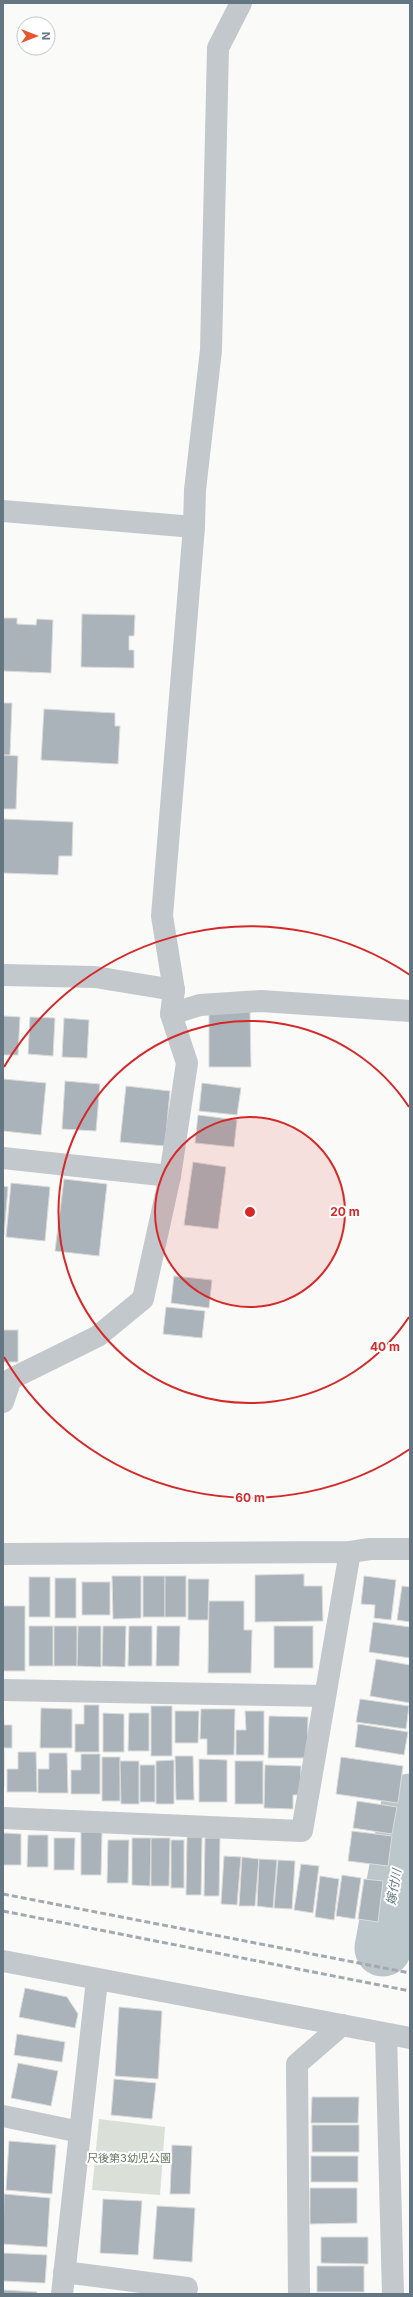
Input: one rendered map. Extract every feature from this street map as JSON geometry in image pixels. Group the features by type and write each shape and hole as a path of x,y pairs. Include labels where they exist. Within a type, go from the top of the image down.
{"street":[{"path":"3,1402 11,1378 98,1336 143,1299 170,1176 187,1063 171,1014 174,990 162,916 194,527 195,490 211,350 218,48 241,3"},
{"path":"3,511 194,527"},
{"path":"3,975 95,977 174,990"},
{"path":"171,1014 200,1005 261,1001 410,1011"},
{"path":"3,1158 170,1176"},
{"path":"3,1554 350,1552 370,1549 410,1548"},
{"path":"3,1818 302,1831 350,1552"},
{"path":"3,1690 325,1696"},
{"path":"3,1961 410,2038"},
{"path":"62,2294 98,1980"},
{"path":"299,2294 297,2064 342,2025"},
{"path":"386,2034 393,2294"},
{"path":"3,2116 80,2132"},
{"path":"64,2272 187,2288"}],"green space":[{"name":"尺後第3幼児公園","path":"99,2119 165,2127 160,2195 92,2190"}],"building":[{"path":"82,614 135,615 134,636 129,636 129,650 134,650 134,668 81,667"},
{"path":"3,618 17,618 17,624 36,625 37,619 53,620 51,673 3,671"},
{"path":"3,703 12,703 10,755 3,755"},
{"path":"44,709 115,713 115,726 120,726 118,764 41,760"},
{"path":"3,755 18,756 16,809 3,809"},
{"path":"3,819 73,822 72,856 59,856 58,875 3,873"},
{"path":"250,1011 251,1067 209,1067 209,1012"},
{"path":"3,1016 20,1017 18,1055 3,1055"},
{"path":"30,1017 55,1018 53,1056 28,1054"},
{"path":"64,1018 89,1020 87,1058 62,1057"},
{"path":"3,1079 46,1083 41,1135 3,1131"},
{"path":"65,1081 100,1084 96,1131 62,1129"},
{"path":"202,1083 241,1088 237,1115 199,1111"},
{"path":"126,1086 170,1091 165,1146 120,1142"},
{"path":"198,1115 237,1120 234,1147 195,1143"},
{"path":"193,1162 226,1167 218,1229 184,1225"},
{"path":"64,1179 107,1184 99,1256 55,1251"},
{"path":"11,1183 50,1187 45,1241 6,1237"},
{"path":"3,1186 8,1187 4,1235 3,1235"},
{"path":"174,1276 212,1280 209,1308 171,1303"},
{"path":"166,1307 205,1311 202,1338 163,1334"},
{"path":"3,1330 18,1330 18,1362 3,1362"},
{"path":"304,1574 304,1586 322,1586 323,1621 255,1622 255,1575"},
{"path":"112,1576 141,1576 141,1618 113,1619"},
{"path":"143,1576 165,1576 165,1617 143,1617"},
{"path":"165,1576 186,1576 186,1617 165,1617"},
{"path":"364,1576 396,1580 391,1620 374,1618 375,1605 361,1604"},
{"path":"29,1577 50,1577 50,1617 29,1617"},
{"path":"55,1578 76,1578 76,1618 55,1618"},
{"path":"188,1579 209,1579 208,1620 188,1620"},
{"path":"82,1582 110,1582 110,1615 82,1615"},
{"path":"402,1586 410,1587 410,1622 397,1620"},
{"path":"209,1601 244,1601 244,1630 252,1630 251,1673 208,1673"},
{"path":"3,1606 25,1606 25,1671 3,1671"},
{"path":"373,1622 410,1627 410,1658 369,1652"},
{"path":"29,1626 53,1626 53,1666 29,1666"},
{"path":"54,1626 77,1626 77,1666 54,1666"},
{"path":"78,1626 101,1626 101,1667 77,1666"},
{"path":"103,1626 126,1626 125,1667 102,1666"},
{"path":"129,1626 152,1626 152,1666 128,1666"},
{"path":"157,1626 180,1626 179,1666 156,1666"},
{"path":"274,1626 313,1626 313,1668 274,1668"},
{"path":"376,1659 410,1665 410,1703 370,1696"},
{"path":"360,1699 409,1706 406,1729 356,1722"},
{"path":"84,1705 99,1705 99,1752 75,1752 75,1724 84,1724"},
{"path":"151,1706 172,1706 172,1756 151,1756"},
{"path":"3,1708 4,1725 12,1725 12,1748 3,1748"},
{"path":"41,1708 72,1709 72,1748 40,1748"},
{"path":"201,1709 235,1709 234,1755 207,1755 207,1739 200,1739"},
{"path":"175,1711 199,1711 198,1743 175,1743"},
{"path":"245,1711 264,1711 264,1755 236,1755 236,1730 246,1730"},
{"path":"103,1713 124,1714 124,1752 103,1752"},
{"path":"129,1713 149,1713 149,1751 128,1751"},
{"path":"269,1716 308,1717 307,1758 268,1758"},
{"path":"358,1724 408,1732 404,1755 355,1747"},
{"path":"4,1751 4,1786 3,1786"},
{"path":"18,1752 36,1752 37,1792 7,1792 7,1769 18,1769"},
{"path":"49,1753 67,1753 68,1793 38,1793 38,1769 49,1769"},
{"path":"81,1754 100,1754 100,1794 71,1794 71,1770 81,1770"},
{"path":"175,1756 193,1756 194,1800 176,1800"},
{"path":"102,1757 120,1757 120,1801 102,1801"},
{"path":"341,1757 403,1766 398,1803 336,1794"},
{"path":"199,1759 227,1760 227,1802 199,1802"},
{"path":"174,1760 174,1804 156,1804 156,1761"},
{"path":"120,1761 139,1761 139,1804 121,1804"},
{"path":"235,1761 263,1761 263,1804 235,1804"},
{"path":"140,1765 155,1765 155,1802 140,1802"},
{"path":"265,1765 301,1766 300,1795 293,1795 293,1809 264,1808"},
{"path":"357,1801 397,1807 392,1834 353,1828"},
{"path":"352,1831 392,1836 388,1866 348,1861"},
{"path":"81,1832 102,1832 101,1875 81,1875"},
{"path":"3,1833 21,1834 21,1865 3,1865"},
{"path":"28,1835 48,1835 48,1867 27,1867"},
{"path":"187,1837 202,1837 201,1895 186,1895"},
{"path":"54,1838 75,1838 74,1870 54,1870"},
{"path":"132,1838 151,1838 150,1886 132,1885"},
{"path":"151,1838 170,1838 169,1886 151,1886"},
{"path":"205,1838 220,1838 219,1896 204,1896"},
{"path":"108,1840 129,1840 128,1883 107,1883"},
{"path":"171,1840 184,1840 184,1888 171,1888"},
{"path":"224,1856 241,1857 237,1905 221,1904"},
{"path":"242,1857 259,1859 255,1906 239,1906"},
{"path":"259,1859 277,1860 273,1908 257,1906"},
{"path":"278,1860 295,1861 292,1909 274,1908"},
{"path":"301,1864 319,1866 313,1913 294,1910"},
{"path":"342,1875 361,1878 355,1919 336,1916"},
{"path":"320,1876 339,1879 334,1920 315,1917"},
{"path":"364,1879 383,1881 378,1922 358,1919"},
{"path":"25,1988 67,1997 78,2014 75,2028 19,2017"},
{"path":"119,2007 162,2011 158,2079 115,2076"},
{"path":"17,2034 65,2042 62,2062 14,2055"},
{"path":"18,2063 58,2071 51,2106 11,2098"},
{"path":"114,2079 156,2083 152,2119 111,2115"},
{"path":"312,2097 359,2097 358,2123 311,2123"},
{"path":"312,2125 359,2125 359,2152 312,2152"},
{"path":"9,2141 56,2145 52,2194 6,2190"},
{"path":"172,2145 192,2146 190,2194 170,2194"},
{"path":"311,2156 358,2156 358,2182 311,2182"},
{"path":"310,2188 357,2188 357,2223 310,2224"},
{"path":"4,2194 50,2198 47,2247 3,2244"},
{"path":"103,2199 142,2201 138,2255 100,2253"},
{"path":"157,2206 195,2208 192,2262 153,2259"},
{"path":"321,2237 368,2237 368,2264 321,2263"},
{"path":"3,2253 47,2255 45,2283 3,2281"},
{"path":"317,2266 364,2266 364,2292 317,2292"},
{"path":"3,2290 37,2292 37,2294 3,2294"}],"waterway":[{"name":"嫁付川","path":"383,1948 410,1802"}],"railway":[{"path":"3,1894 410,1973"},
{"path":"3,1911 410,1991"}]}
